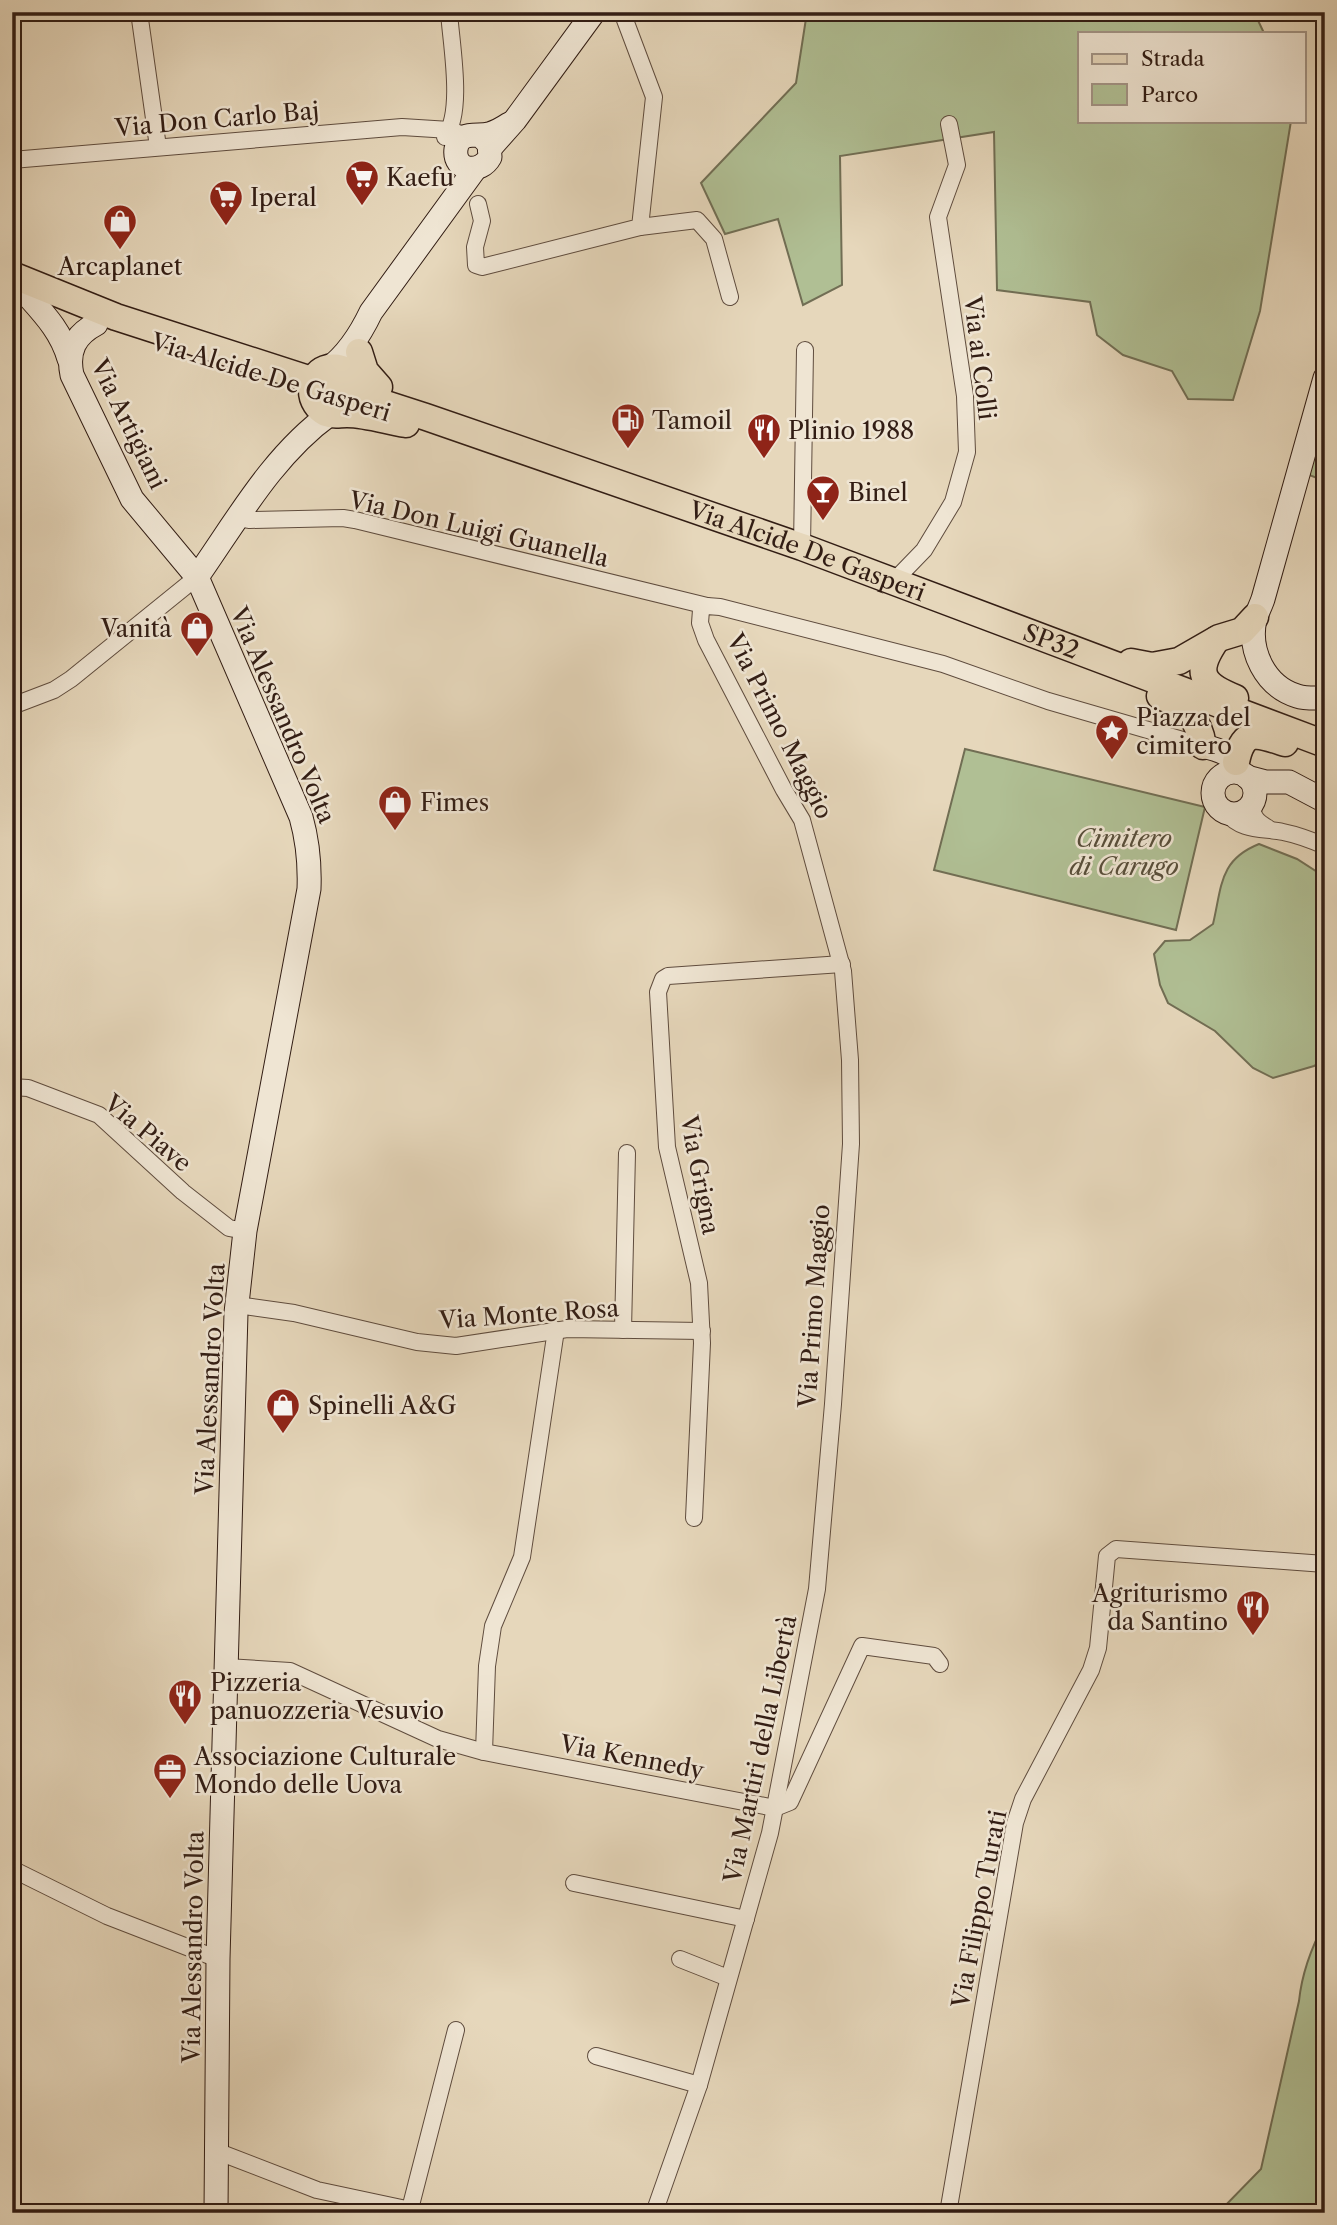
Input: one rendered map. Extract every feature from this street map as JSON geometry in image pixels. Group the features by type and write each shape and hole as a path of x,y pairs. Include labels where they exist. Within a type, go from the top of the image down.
{"main road":[{"name":"Via Alcide De Gasperi","path":"12,275 106,321 318,380"},
{"name":"Via Alcide De Gasperi","path":"21,294 258,367 269,366 318,380 350,401 425,420 533,455 802,547 1002,622"},
{"path":"361,341 365,371 374,383 387,393 419,407 425,420"},
{"path":"318,380 317,405 350,401"},
{"path":"1098,658 1119,658 1145,665 1163,665 1186,659 1216,640 1242,631 1255,617"},
{"name":"SP32","path":"1002,622 1325,744"},
{"path":"1216,640 1205,664 1209,685 1220,692 1325,733"},
{"path":"1098,658 1121,680 1180,704 1194,719 1201,733 1203,746"},
{"path":"1249,781 1242,741 1256,734 1325,757"}],"street":[{"path":"139,12 158,147"},
{"path":"12,706 54,690 71,679 197,577 295,442 350,401 361,341 371,312 454,196 466,145 454,95 449,12"},
{"path":"466,145 515,120 594,12"},
{"path":"622,12 654,97 640,227"},
{"name":"Via ai Colli","path":"894,582 924,550 953,502 968,452 965,396 938,217 957,165 950,124"},
{"name":"Via Don Carlo Baj","path":"12,160 402,127 426,129 466,145"},
{"path":"478,204 482,221 474,258 476,265 482,267 640,227 697,220 714,239 730,297"},
{"name":"Via Alcide De Gasperi","path":"12,266 112,310 106,321"},
{"name":"Via Artigiani","path":"21,294 51,321 65,345 72,374 132,499 197,577"},
{"name":"Via Artigiani","path":"69,359 82,332 106,321"},
{"path":"318,380 361,341"},
{"path":"802,547 805,350"},
{"path":"1325,378 1263,599 1255,617 1255,646 1263,670 1276,684 1295,695 1325,698"},
{"name":"Via Don Luigi Guanella","path":"238,517 250,520 355,520 707,606"},
{"name":"Via Alessandro Volta","path":"197,577 301,817 308,840 310,863 309,889 245,1231 237,1304 218,1959 216,2213"},
{"name":"Via Primo Maggio","path":"817,1589 834,1404 851,1144 850,1060 842,964 802,820 706,640 699,616 701,610 707,606 720,607 943,664 1048,701 1224,753 1249,781 1289,782 1325,802"},
{"path":"1203,746 1210,765 1214,800 1222,810 1238,823 1310,839 1325,846"},
{"path":"1213,788 1215,782 1225,773 1249,781"},
{"path":"1227,813 1240,813 1250,806 1249,781"},
{"path":"1249,781 1255,819 1270,830"},
{"name":"Via Grigna","path":"694,1518 702,1331 697,1273 667,1147 658,992 663,979 668,976 842,964"},
{"name":"Via Piave","path":"12,1087 28,1088 99,1115 183,1192 229,1228 245,1231"},
{"path":"623,1330 626,1153"},
{"name":"Via Monte Rosa","path":"237,1304 294,1313 417,1342 456,1346 556,1330 702,1331"},
{"path":"484,1752 487,1666 492,1626 522,1557 556,1330"},
{"name":"Via Filippo Turati","path":"948,2213 1015,1823 1023,1799 1091,1670 1098,1648 1107,1556 1116,1549 1325,1564"},
{"name":"Via Martiri della Libertà","path":"654,2213 699,2085 747,1919 775,1808 817,1589"},
{"path":"775,1808 790,1802 862,1646 934,1656 940,1664"},
{"name":"Via Kennedy","path":"226,1667 290,1671 438,1739 484,1752 775,1808"},
{"path":"12,1869 107,1916 218,1959"},
{"name":"Via Martiri della Libertà","path":"574,1883 747,1919"},
{"path":"680,1959 728,1978"},
{"path":"216,2151 317,2190 418,2211 456,2030"},
{"path":"596,2056 699,2085"}],"green space":[{"path":"807,12 1254,12 1264,32 1078,32 1078,122 1291,122 1260,311 1233,400 1188,399 1172,371 1123,355 1097,335 1090,302 997,290 994,132 840,156 842,285 803,305 778,219 725,234 701,183 796,83"},
{"path":"1325,414 1325,481 1309,475"},
{"name":"Cimitero di Carugo","path":"965,749 1205,807 1176,930 934,870"},
{"path":"1259,844 1297,859 1325,877 1325,1060 1273,1078 1253,1068 1215,1031 1168,1003 1160,985 1154,954 1165,941 1190,940 1213,924 1221,886 1229,866 1246,850"},
{"path":"1325,1922 1325,2213 1218,2213 1261,2169 1305,1970"}],"place":[{"name":"Kaefu","path":"362,207"},
{"name":"Iperal","path":"226,227"},
{"name":"Arcaplanet","path":"120,251"},
{"name":"Tamoil","path":"628,450"},
{"name":"Plinio 1988","path":"764,460"},
{"name":"Binel","path":"823,522"},
{"name":"Vanità","path":"197,658"},
{"name":"Piazza del cimitero","path":"1112,761"},
{"name":"Fimes","path":"395,832"},
{"name":"Spinelli A&G","path":"283,1435"},
{"name":"Agriturismo da Santino","path":"1253,1637"},
{"name":"Pizzeria panuozzeria Vesuvio","path":"185,1726"},
{"name":"Associazione Culturale Mondo delle Uova","path":"170,1800"}]}
